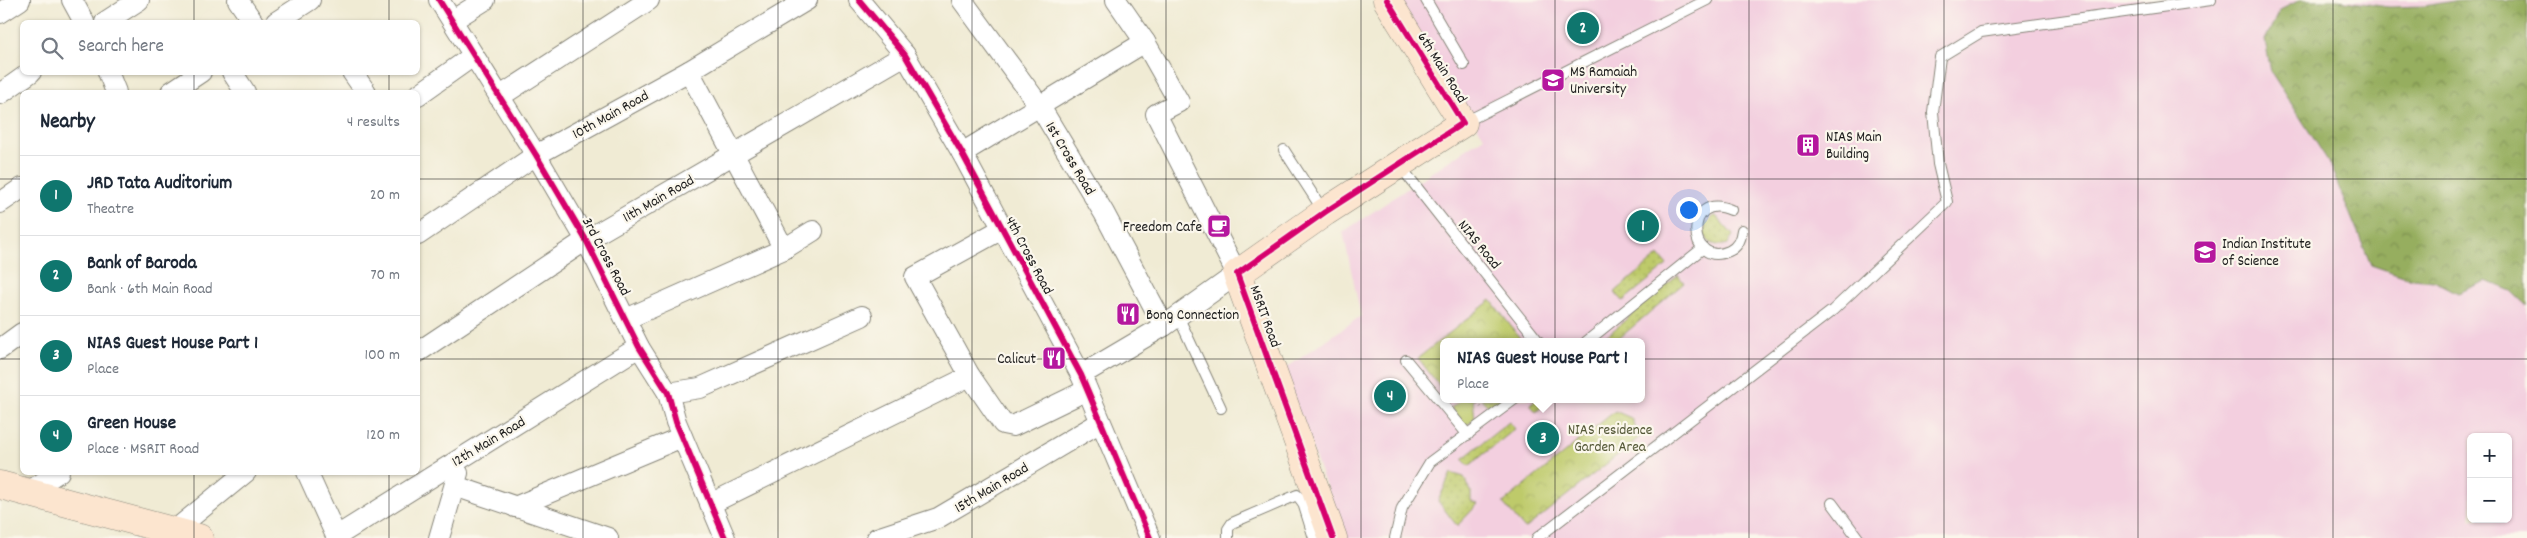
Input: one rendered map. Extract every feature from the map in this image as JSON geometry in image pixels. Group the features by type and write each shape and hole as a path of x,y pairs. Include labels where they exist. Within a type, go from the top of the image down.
{"street":[{"path":"0,13 20,0"},
{"path":"72,0 83,20"},
{"path":"108,20 140,0"},
{"path":"238,0 252,20"},
{"path":"279,20 310,0"},
{"name":"3rd Cross Road","path":"439,0 454,20 473,56 536,155 586,240 639,347 668,393 682,437 725,538"},
{"path":"454,20 485,0"},
{"path":"500,97 649,0"},
{"name":"10th Main Road","path":"420,234 536,155 689,71 807,0"},
{"name":"1st Cross Road","path":"962,0 1039,105 1171,321"},
{"path":"1002,229 915,277 970,376 1003,424 1013,426 1084,383 1237,274 1156,114 1179,102 1145,42 1116,0"},
{"name":"6th Main Road","path":"1387,0 1463,122"},
{"name":"4th Cross Road","path":"869,3 905,55 962,154 1084,383 1099,423 1150,538"},
{"path":"962,154 1039,105 1145,42"},
{"name":"11th Main Road","path":"420,351 586,240 905,55"},
{"path":"420,93 473,56"},
{"path":"689,71 784,249"},
{"path":"0,94 27,75"},
{"path":"109,75 115,90"},
{"path":"174,90 196,75"},
{"path":"234,75 244,90"},
{"path":"354,75 365,90"},
{"name":"MSRIT Road","path":"1333,538 1237,274 1325,212 1463,122"},
{"path":"0,203 20,189"},
{"path":"626,319 784,249 813,232"},
{"path":"668,393 700,388 862,316"},
{"path":"0,349 20,334"},
{"name":"12th Main Road","path":"337,537 462,456 639,347"},
{"path":"710,504 970,376"},
{"name":"15th Main Road","path":"877,538 938,518 1099,423"},
{"path":"515,507 682,437"},
{"path":"439,538 462,456"},
{"path":"28,492 54,475"},
{"path":"0,485 186,535 243,475"},
{"path":"308,475 337,537"},
{"path":"455,486 608,538"},
{"path":"0,504 125,538"}],"lane":[{"path":"1426,0 1464,65"},
{"path":"1463,122 1708,0"},
{"path":"1537,538 1833,310 1947,202 1938,164 1933,112 1940,57 1981,32 2211,0"},
{"path":"1284,150 1325,212"},
{"name":"NIAS Road","path":"1398,164 1536,338"},
{"path":"1731,210 1716,207 1702,213 1698,220 1695,235 1703,248 1717,254 1732,250 1741,238 1742,230"},
{"path":"1591,338 1703,248"},
{"path":"1171,321 1222,408"},
{"path":"1406,360 1440,401"},
{"path":"1442,403 1468,435"},
{"path":"1395,538 1402,508 1430,462 1510,403"},
{"path":"1228,538 1228,529 1232,523 1297,495 1303,503 1314,538"},
{"path":"1832,503 1858,538"}],"shaded area":[{"name":"Indian Institute of Science","path":"1399,0 2527,0 2527,538 1346,538 1282,371 1361,316 1343,232 1484,137"}],"green space":[{"path":"2300,0 2338,0 2389,7 2424,6 2460,0 2527,0 2527,306 2511,291 2487,281 2457,293 2434,281 2412,279 2371,265 2328,161 2271,72 2265,40 2280,10"},
{"path":"1713,216 1716,216 1733,235 1728,244 1714,244 1706,238 1705,228"},
{"path":"1659,255 1667,265 1623,301 1615,292"},
{"path":"1678,275 1684,283 1620,338 1604,338"},
{"path":"1491,300 1520,338 1443,338"},
{"path":"1440,341 1440,387 1418,358"},
{"path":"1457,403 1473,403 1475,419 1466,426 1451,408"},
{"path":"1485,403 1497,403 1490,408"},
{"path":"1531,403 1546,403 1536,412 1530,404"},
{"name":"NIAS residence Garden Area","path":"1615,411 1631,418 1640,437 1525,529 1503,503"},
{"path":"1509,422 1515,429 1469,466 1462,459"},
{"path":"1451,473 1464,477 1471,491 1471,501 1478,504 1457,526 1438,501"}],"cycle path":[{"path":"439,0 536,155 586,240 639,347 668,393 676,422 725,538"},
{"path":"859,0 905,55 962,153 1081,375 1150,538"},
{"path":"1333,538 1237,274 1325,212 1463,123 1387,0"}],"place":[{"name":"Bank of Baroda","path":"1583,28"},
{"name":"MS Ramaiah University","path":"1553,80"},
{"name":"NIAS Main Building","path":"1808,145"},
{"name":"Freedom Cafe","path":"1219,226"},
{"name":"JRD Tata Auditorium","path":"1643,226"},
{"name":"Indian Institute of Science","path":"2205,252"},
{"name":"Bong Connection","path":"1128,314"},
{"name":"Calicut","path":"1054,358"},
{"name":"Green House","path":"1390,396"},
{"name":"NIAS Guest House Part 1","path":"1543,438"}]}
